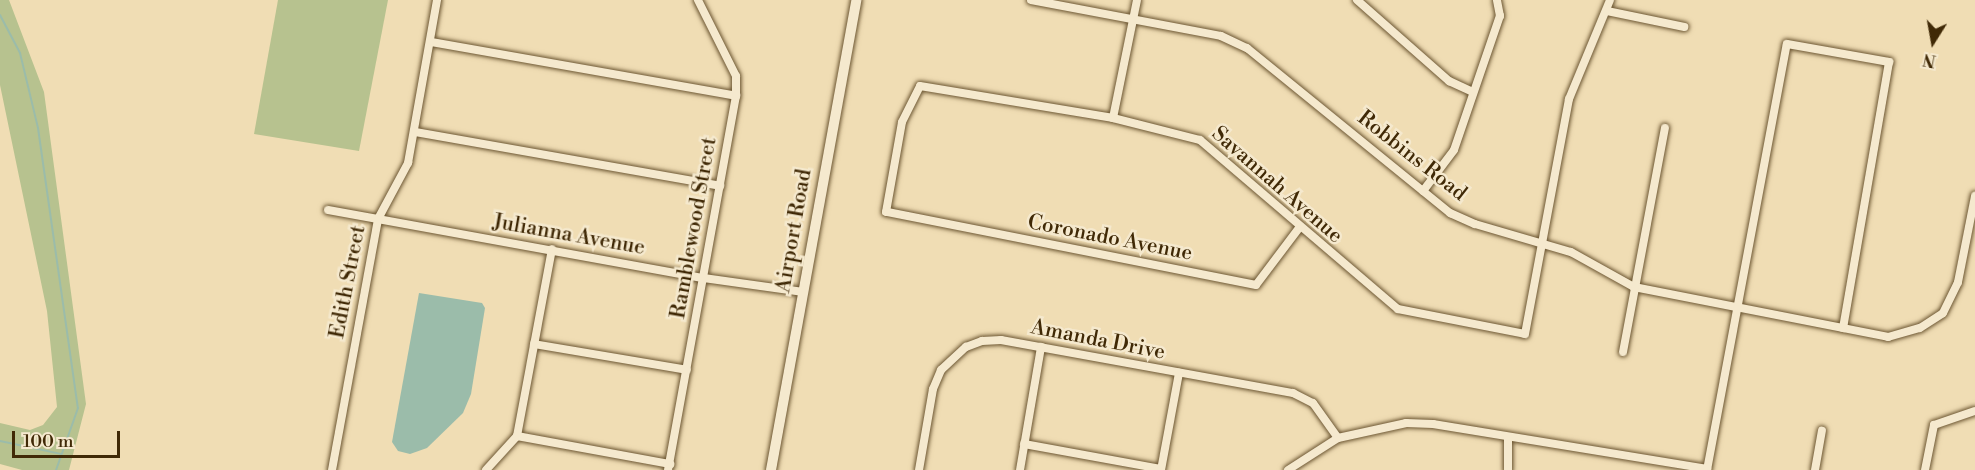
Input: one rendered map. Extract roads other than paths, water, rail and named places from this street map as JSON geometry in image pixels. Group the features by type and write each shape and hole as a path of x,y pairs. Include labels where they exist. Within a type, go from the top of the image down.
{"main road":[{"name":"Airport Road","path":"771,470 856,0"}],"street":[{"name":"Edith Street","path":"332,470 378,219 408,163 438,0"},
{"name":"Ramblewood Street","path":"669,467 736,96 736,76 698,0"},
{"name":"Robbins Road","path":"1031,0 1221,36 1247,48 1450,213 1474,224 1543,242 1634,287 1888,337 1920,328 1943,313 1958,282 1975,196"},
{"path":"1113,118 1137,0"},
{"path":"1357,0 1449,81 1473,92"},
{"path":"1423,191 1454,150 1500,16 1497,0"},
{"path":"1543,242 1569,99 1610,0"},
{"path":"1607,11 1684,27"},
{"path":"431,42 736,96"},
{"path":"1288,470 1338,438 1406,423 1433,424 1707,470 1787,44 1889,62 1843,328"},
{"name":"Savannah Avenue","path":"886,212 902,122 920,86 1113,118 1200,140 1299,228 1398,309 1525,334 1543,242"},
{"path":"1623,352 1665,128"},
{"path":"415,132 720,186"},
{"name":"Julianna Avenue","path":"328,210 704,278 803,291"},
{"name":"Coronado Avenue","path":"886,212 1256,285 1299,228"},
{"path":"486,470 517,436 552,249"},
{"name":"Amanda Drive","path":"919,470 933,389 953,357 982,341 1001,340 1041,347 1304,398 1327,418 1338,438"},
{"path":"534,344 687,370"},
{"path":"1020,470 1041,347"},
{"path":"1024,444 1161,469 1179,373"},
{"path":"1925,470 1934,425 1975,411"},
{"path":"1815,470 1822,431"},
{"path":"517,436 669,467"},
{"path":"1508,438 1508,470"}],"waterway":[{"path":"0,15 20,53 38,128 78,408 56,470"},
{"path":"0,441 61,454"}]}
